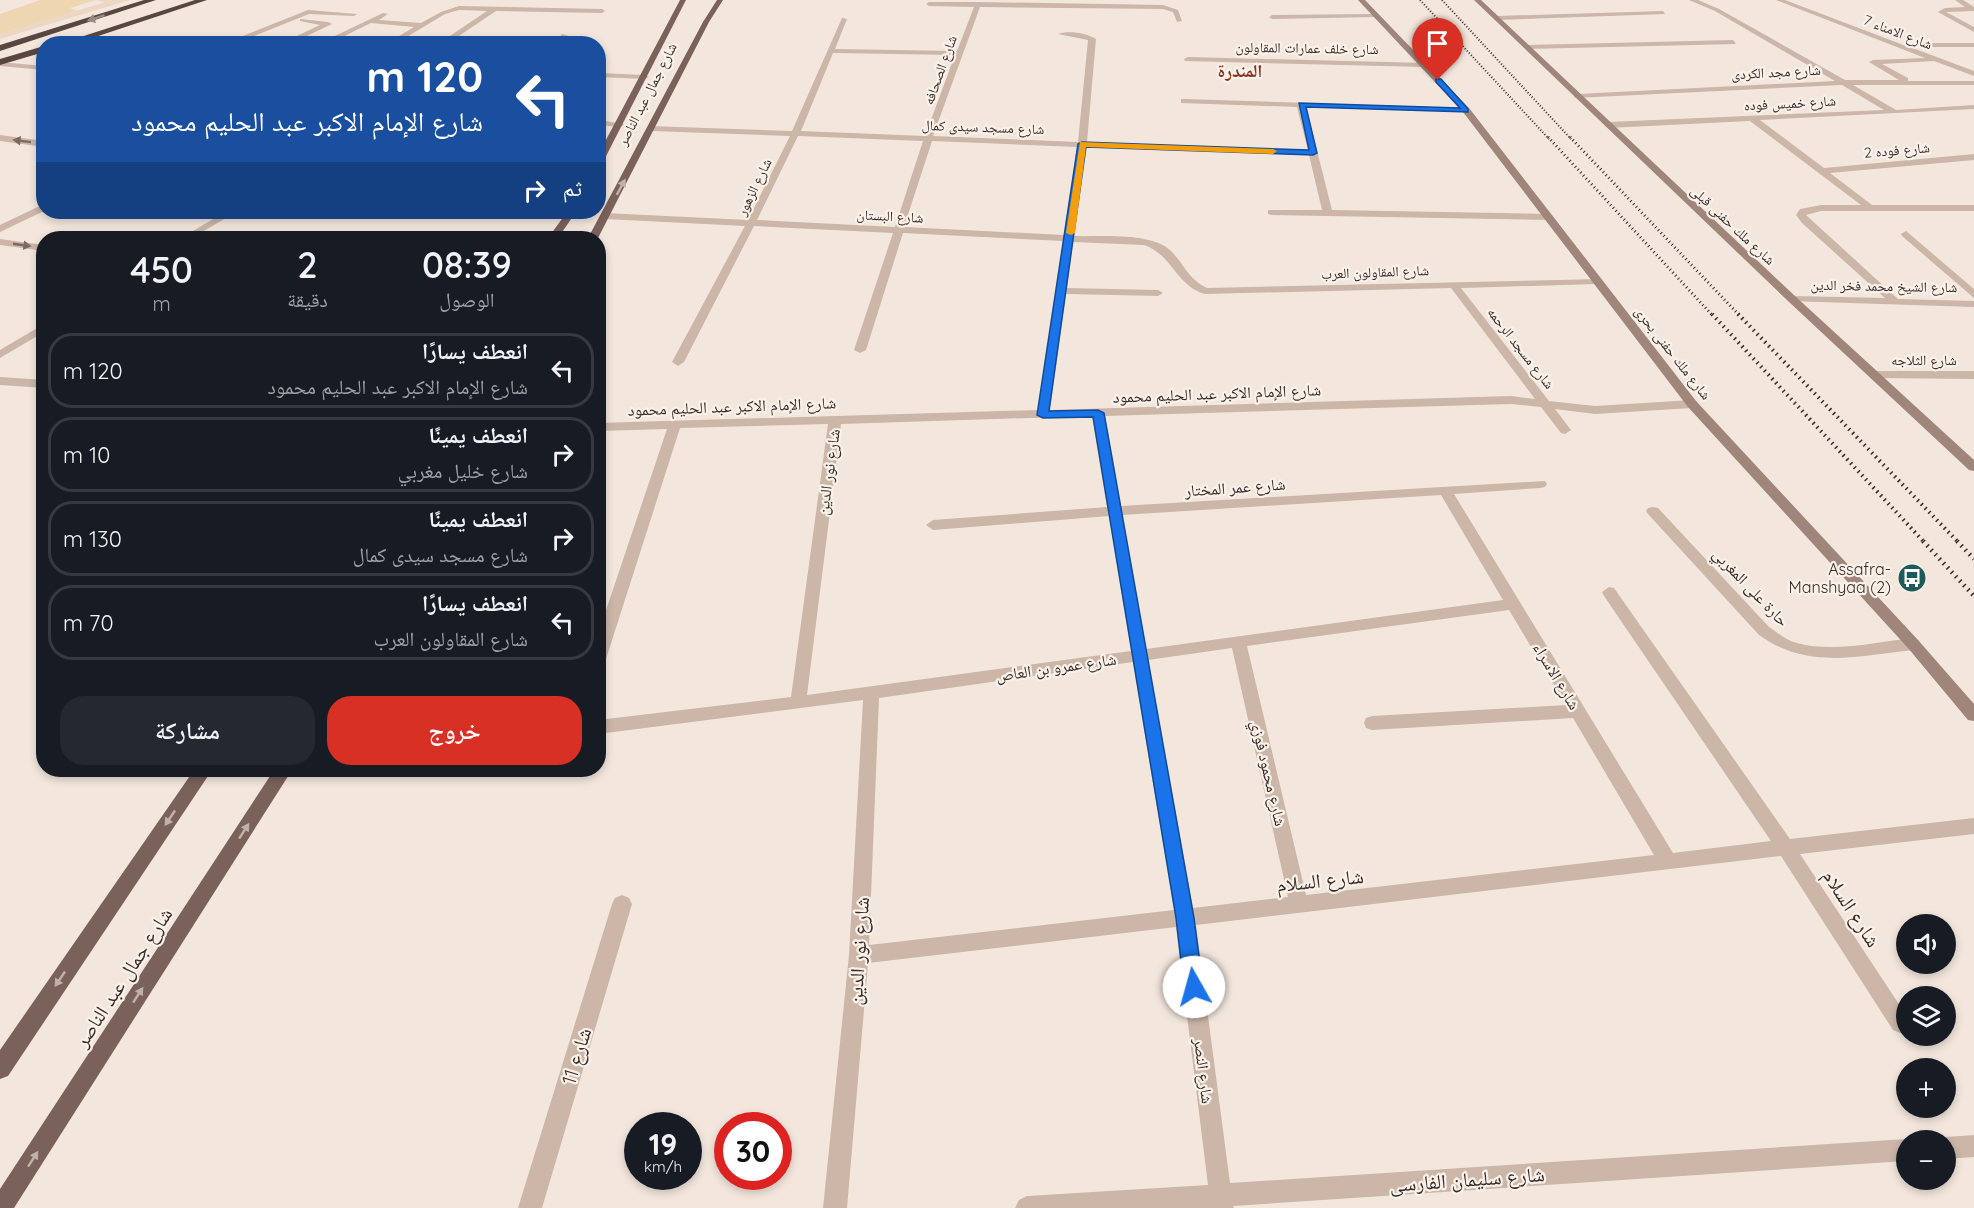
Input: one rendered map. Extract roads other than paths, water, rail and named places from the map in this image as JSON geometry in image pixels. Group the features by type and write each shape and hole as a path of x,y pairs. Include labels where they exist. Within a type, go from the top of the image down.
{"highway":[{"path":"38,36 152,0"},
{"path":"89,36 204,0"},
{"path":"0,48 36,37"},
{"path":"0,63 36,52"}],"main road":[{"name":"شارع جمال عبد الناصر","path":"606,150 683,0"},
{"name":"شارع جمال عبد الناصر","path":"606,214 706,22 720,0"},
{"path":"0,1068 198,777"},
{"name":"شارع جمال عبد الناصر","path":"1,1208 278,777"}],"street":[{"name":"شارع ملك حفنى بحرى","path":"1361,0 1466,110 1692,404 1913,644 1974,715"},
{"name":"شارع ملك حفنى قبلى","path":"1477,0 1792,299 1974,466"},
{"path":"1692,0 1717,10 1896,113"},
{"name":"شارع الامناء 7","path":"1779,0 1974,74"},
{"path":"1958,0 1973,9 1941,12 1973,29"},
{"path":"929,5 1082,3 1168,8 1176,11 1179,21"},
{"name":"شارع الصحافه","path":"860,350 928,138 978,4"},
{"path":"403,36 443,13 459,8 602,11"},
{"path":"453,36 496,8"},
{"path":"246,36 314,11 354,14"},
{"path":"1496,18 1663,13"},
{"path":"338,36 385,14"},
{"path":"1272,17 1375,16"},
{"path":"290,18 328,24 301,36"},
{"name":"شارع الزهور","path":"678,362 795,134 844,19"},
{"path":"370,21 422,25"},
{"path":"1043,415 1070,237 1092,39 1062,34"},
{"path":"1527,47 1733,42"},
{"path":"1900,45 1974,45"},
{"path":"1954,45 1974,54"},
{"path":"830,51 960,53"},
{"name":"شارع خلف عمارات المقاولون","path":"1188,59 1425,65"},
{"path":"1913,84 1873,62 1937,60"},
{"path":"0,63 36,67"},
{"path":"606,75 645,77"},
{"name":"شارع مجد الكردى","path":"1578,96 1841,82 1974,83"},
{"path":"1184,101 1466,110"},
{"path":"1301,105 1328,213"},
{"name":"شارع خميس فوده","path":"1608,125 1896,113 1934,108 1974,107"},
{"path":"1752,118 1869,207"},
{"path":"606,123 621,124"},
{"name":"شارع مسجد سيدى كمال","path":"652,128 1313,153"},
{"path":"0,138 36,143"},
{"name":"شارع فوده 2","path":"1822,171 1974,157"},
{"path":"1895,302 1801,216 1803,211 1810,208 1974,208"},
{"path":"0,229 36,211"},
{"path":"1271,212 1549,217"},
{"name":"شارع البستان","path":"606,216 1145,242 1164,250 1169,256"},
{"path":"198,231 219,219"},
{"path":"1906,234 1974,295"},
{"path":"0,242 36,247"},
{"name":"شارع المقاولون العرب","path":"1169,256 1187,282 1205,291 1597,281"},
{"name":"شارع مسجد الرحمه","path":"1453,284 1565,430"},
{"path":"1062,291 1158,293"},
{"name":"شارع الشيخ محمد فخر الدين","path":"1792,299 1974,304"},
{"path":"0,355 36,332"},
{"name":"شارع الثلاجه","path":"1875,375 1974,375"},
{"path":"0,381 36,383"},
{"name":"شارع الإمام الاكبر عبد الحليم محمود","path":"606,427 1511,400 1545,402 1595,410 1692,404"},
{"name":"شارع النصر","path":"1098,413 1185,918 1221,1202"},
{"name":"شارع نور الدين","path":"798,703 835,420"},
{"path":"606,635 675,424"},
{"name":"شارع عمر المختار","path":"933,525 1540,484"},
{"name":"شارع الاسراء","path":"1445,490 1669,863"},
{"name":"حارة على المغربي","path":"1653,511 1764,631 1777,641 1794,649 1812,652 1913,644"},
{"name":"شارع السلام","path":"1609,592 1786,848 1896,1017"},
{"name":"شارع عمرو بن العاص","path":"606,726 871,694 1140,654 1513,604"},
{"name":"شارع محمود فوزي","path":"1238,641 1299,905"},
{"name":"شارع نور الدين","path":"835,1208 859,955 871,694"},
{"path":"1372,723 1578,711"},
{"name":"شارع السلام","path":"859,955 1974,826"},
{"name":"شارع 11","path":"530,1208 622,904"},
{"path":"1956,1147 1974,1146"},
{"name":"شارع سليمان الفارسى","path":"1027,1208 1221,1202 1896,1151"}],"railway":[{"path":"1420,0 1549,139"},
{"path":"1442,0 1571,139"},
{"path":"1548,137 1713,316"},
{"path":"1570,137 1740,316"},
{"path":"1712,314 1925,543"},
{"path":"1738,314 1959,543"},
{"path":"1923,541 1974,596"},
{"path":"1957,541 1974,559"}],"place":[{"name":"Assafra- Manshyaa (2)","path":"1912,578"}],"district":[{"name":"المندرة","path":"1240,70"}]}
